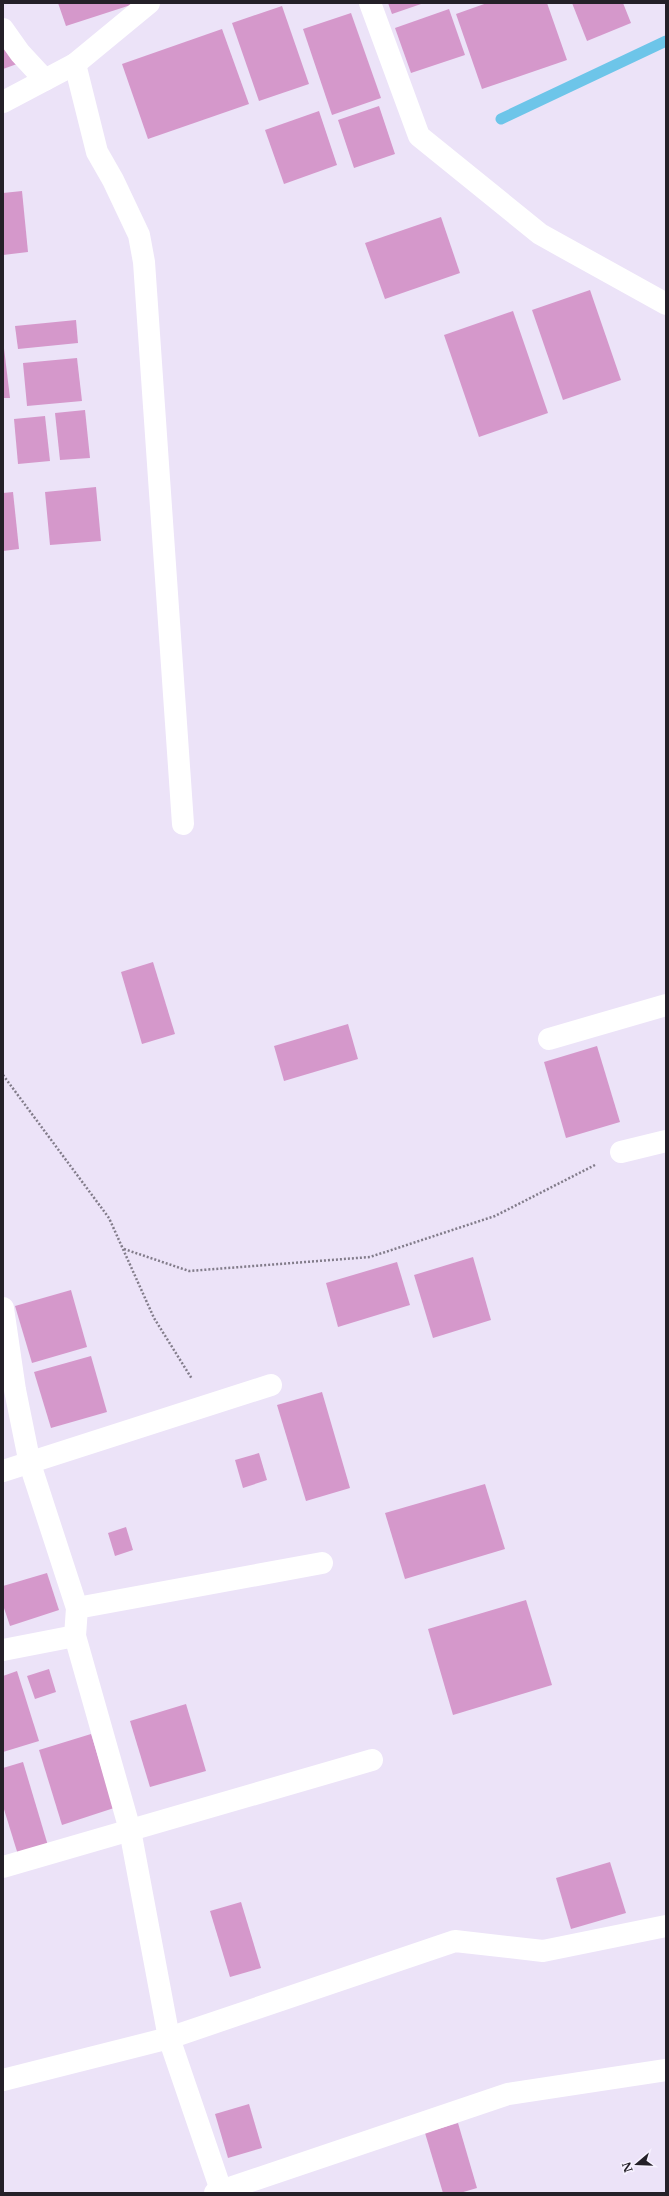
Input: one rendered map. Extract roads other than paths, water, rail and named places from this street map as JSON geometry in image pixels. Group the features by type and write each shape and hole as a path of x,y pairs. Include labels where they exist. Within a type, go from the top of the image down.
{"street":[{"path":"3,102 75,64 149,3"},
{"path":"370,3 419,136 540,234 666,304"},
{"path":"3,29 20,53 46,80"},
{"path":"75,64 97,152 117,187 139,235 144,262 183,824"},
{"path":"549,1039 666,1005"},
{"path":"620,1152 666,1141"},
{"path":"3,1308 15,1390 30,1464 77,1608 75,1636 130,1830 169,2038 220,2192 508,2094 666,2070"},
{"path":"3,1471 30,1464 271,1385"},
{"path":"77,1608 322,1563"},
{"path":"3,1650 75,1636"},
{"path":"3,1867 372,1760"},
{"path":"3,2080 169,2038 455,1941 543,1951 666,1926"}],"waterway":[{"path":"501,119 666,41"}]}
